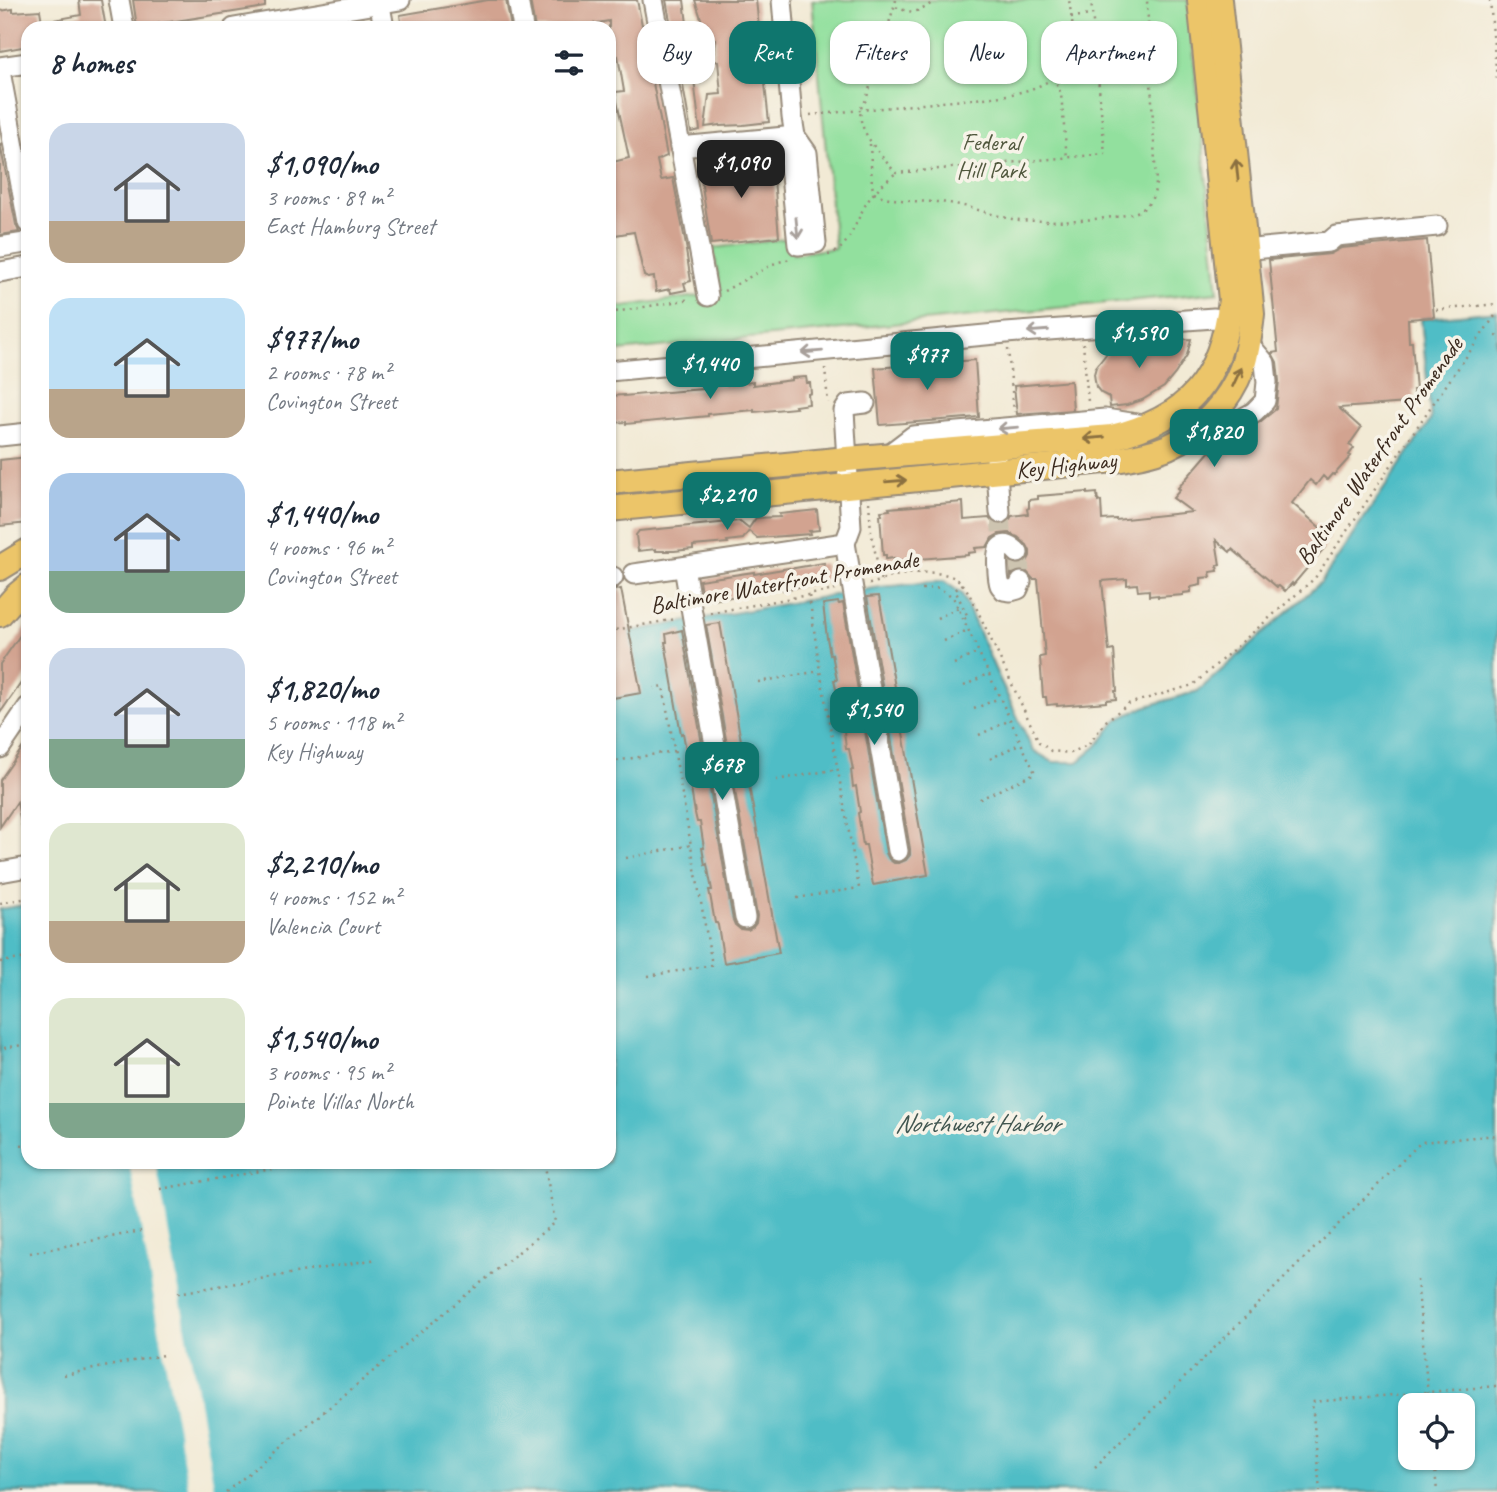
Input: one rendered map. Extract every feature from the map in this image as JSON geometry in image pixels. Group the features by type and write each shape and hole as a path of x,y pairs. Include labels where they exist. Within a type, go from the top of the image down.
{"main road":[{"name":"Key Highway","path":"616,508 859,491 997,471 1115,460 1145,455 1170,446 1193,432 1231,390 1241,370 1252,314 1235,244 1200,0"},
{"name":"Key Highway","path":"616,481 1112,437 1137,431 1177,410 1209,376 1221,348 1231,300 1235,244 1219,0"},
{"path":"0,568 21,554"},
{"path":"0,614 21,592"}],"street":[{"path":"119,0 123,21"},
{"path":"313,21 379,2 400,0"},
{"path":"518,0 522,21"},
{"path":"653,0 708,296"},
{"path":"680,147 795,136 782,0"},
{"path":"379,2 383,21"},
{"path":"21,64 0,69 6,140 21,197"},
{"path":"1235,244 1329,242 1336,236 1437,226"},
{"path":"0,247 21,244"},
{"path":"0,272 21,268"},
{"path":"616,370 1006,333 1214,318 1228,321"},
{"path":"1212,414 1225,421 1240,420 1254,412 1265,401 1265,363 1248,343"},
{"path":"865,403 848,405 844,411 847,459 859,491 845,543 898,850"},
{"path":"888,455 913,436 1105,419 1149,426"},
{"path":"0,436 21,434"},
{"path":"995,446 1000,513"},
{"path":"634,574 845,543"},
{"path":"1018,553 1010,546 1003,546 997,555 1000,584 1004,590 1018,589 1021,582"},
{"path":"684,567 745,918"},
{"path":"0,748 21,717"},
{"path":"0,872 21,868"}],"path":[{"path":"1069,0 1071,21"},
{"path":"833,254 855,228 874,193 896,173 1105,154 1091,0"},
{"path":"874,193 895,200 958,205 1037,222 1117,217 1143,209 1152,198 1156,183 1147,0"},
{"path":"1490,0 1497,79"},
{"path":"895,2 900,9 920,11 933,1"},
{"path":"895,2 866,100 860,111 870,141 896,173"},
{"path":"1071,17 1092,15"},
{"path":"792,117 1011,95 1043,84"},
{"path":"1057,84 1061,94 1067,158"},
{"path":"870,141 874,193"},
{"path":"1436,310 1497,304"},
{"name":"Baltimore Waterfront Promenade","path":"616,630 881,582 890,577 940,572 963,584 1039,741 1051,751 1072,753 1089,744 1107,720 1128,704 1194,685 1315,578 1497,313"},
{"path":"1081,328 1089,413"},
{"path":"1006,333 1014,418"},
{"path":"824,361 828,402"},
{"path":"859,491 871,531 881,582"},
{"path":"963,584 955,590 968,617 963,619"},
{"path":"922,589 939,588 953,597 1035,773 978,800"},
{"path":"797,898 859,888 809,595"},
{"path":"937,618 958,608"},
{"path":"944,642 968,630"},
{"path":"954,664 979,652"},
{"path":"758,682 820,671"},
{"path":"964,686 989,673"},
{"path":"648,976 712,965 663,686 654,688"},
{"path":"974,709 1000,698"},
{"path":"979,735 1010,720"},
{"path":"990,759 1021,743"},
{"path":"616,761 674,751"},
{"path":"776,780 838,769"},
{"path":"626,858 691,845"},
{"path":"0,903 21,899"},
{"path":"0,962 21,959"},
{"path":"4,1048 21,1045"},
{"path":"1095,1468 1421,1142 1497,1135"},
{"path":"160,1189 272,1169"},
{"path":"226,1492 555,1222 546,1169"},
{"path":"30,1253 141,1231"},
{"path":"178,1293 377,1259"},
{"path":"1417,1280 1428,1392"},
{"path":"64,1375 163,1355"},
{"path":"1320,1492 1312,1402 1497,1385"},
{"path":"1435,1470 1437,1492"}],"green space":[{"name":"Federal Hill Park","path":"812,0 1188,0 1218,292 616,351 616,307 721,293 713,248 791,238 793,254 835,248"},
{"path":"1233,340 1240,340 1224,382 1208,405 1175,431 1137,447 1136,443 1148,436"}],"water":[{"name":"Northwest Harbor","path":"1497,311 1497,1492 0,1492 0,909 21,905 21,1169 616,1169 616,634 880,587 944,581 962,594 1033,750 1053,762 1078,762 1097,746 1118,719 1144,707 1198,691 1321,582 1431,419 1421,319"}],"pier":[{"path":"130,1169 157,1169 215,1492 189,1492"}],"building":[{"path":"79,0 101,0 105,21 48,21 81,15"},
{"path":"133,0 265,0 265,7 175,21 136,21"},
{"path":"488,0 506,0 510,21 401,21 400,15"},
{"path":"530,0 637,0 641,21 637,21 637,84 653,84 667,156 657,160 661,180 673,178 691,281 684,283 686,290 656,292 654,277 644,276 634,232 616,235 616,161 629,158 616,97 616,92 624,91 616,56 616,21 534,21"},
{"path":"666,0 684,0 687,21 670,21"},
{"path":"695,0 756,0 758,21 729,21 729,84 765,84 769,122 705,127 709,95 721,94 718,61 715,62 715,21 702,21"},
{"path":"40,10 42,21 21,21 21,47 0,51 0,11"},
{"path":"683,84 695,84 700,130 691,132"},
{"path":"0,144 19,232 0,235"},
{"path":"772,156 779,237 711,244 700,173 710,172 708,161"},
{"path":"1427,240 1434,317 1408,319 1415,400 1407,403 1339,408 1361,428 1349,445 1354,448 1349,455 1351,456 1327,480 1323,476 1316,485 1310,480 1292,503 1330,538 1323,545 1325,547 1285,591 1232,549 1230,552 1216,540 1220,565 1217,566 1218,571 1210,572 1211,577 1201,578 1201,585 1191,587 1191,592 1183,595 1149,596 1149,590 1138,591 1137,584 1127,585 1127,579 1102,581 1109,651 1114,650 1116,699 1106,702 1047,705 1046,697 1043,697 1040,657 1045,656 1038,579 1033,579 1026,571 1020,570 1011,576 1010,562 1021,565 1027,562 1030,556 1027,545 1018,537 1009,533 999,534 992,538 987,547 975,548 976,552 968,555 894,561 894,558 886,559 886,555 883,555 880,515 881,511 890,510 889,508 963,502 964,520 989,518 994,524 1002,525 1012,516 1028,514 1029,500 1038,499 1038,496 1087,492 1097,493 1098,502 1101,501 1102,520 1192,512 1173,498 1180,490 1178,488 1210,451 1212,453 1218,445 1224,450 1228,449 1242,432 1276,409 1279,381 1277,362 1272,353 1278,352 1269,260 1330,254 1341,248"},
{"path":"1191,339 1187,355 1175,374 1164,387 1142,400 1110,407 1109,397 1096,387 1094,374 1107,353 1107,346 1122,345 1127,340 1133,347 1145,342"},
{"path":"975,360 979,417 880,425 875,368"},
{"path":"806,377 807,383 810,383 809,404 795,406 796,408 616,423 616,396 704,389 753,382 753,385"},
{"path":"1071,381 1073,410 1017,414 1014,386"},
{"path":"21,458 21,524 0,526 0,460"},
{"path":"817,510 819,530 809,531 810,534 757,538 749,531 743,539 727,541 728,543 693,546 693,549 674,551 638,551 636,535 639,531 740,521 749,528 756,518 780,517 779,514"},
{"path":"824,563 827,581 783,590 773,588 748,592 749,594 713,600 703,599 701,592 699,580"},
{"path":"621,589 641,693 616,697 616,590"},
{"path":"879,596 928,875 873,885 866,845 863,845 856,786 853,787 853,770 849,749 846,749 846,730 834,680 837,680 832,654 830,655 823,604 843,603 886,853 894,863 899,863 910,855 910,849 867,597"},
{"path":"720,623 779,953 724,963 665,642 666,634 682,630 733,920 740,929 748,930 756,923 757,916 706,625"},
{"path":"21,634 21,683 0,713 0,664"},
{"path":"21,750 21,822 17,802 0,827 0,780"}],"ferry route":[{"path":"1496,337 1497,382"}],"tunnel":[{"path":"1000,513 1002,546"},
{"path":"1018,553 1021,582"}]}
